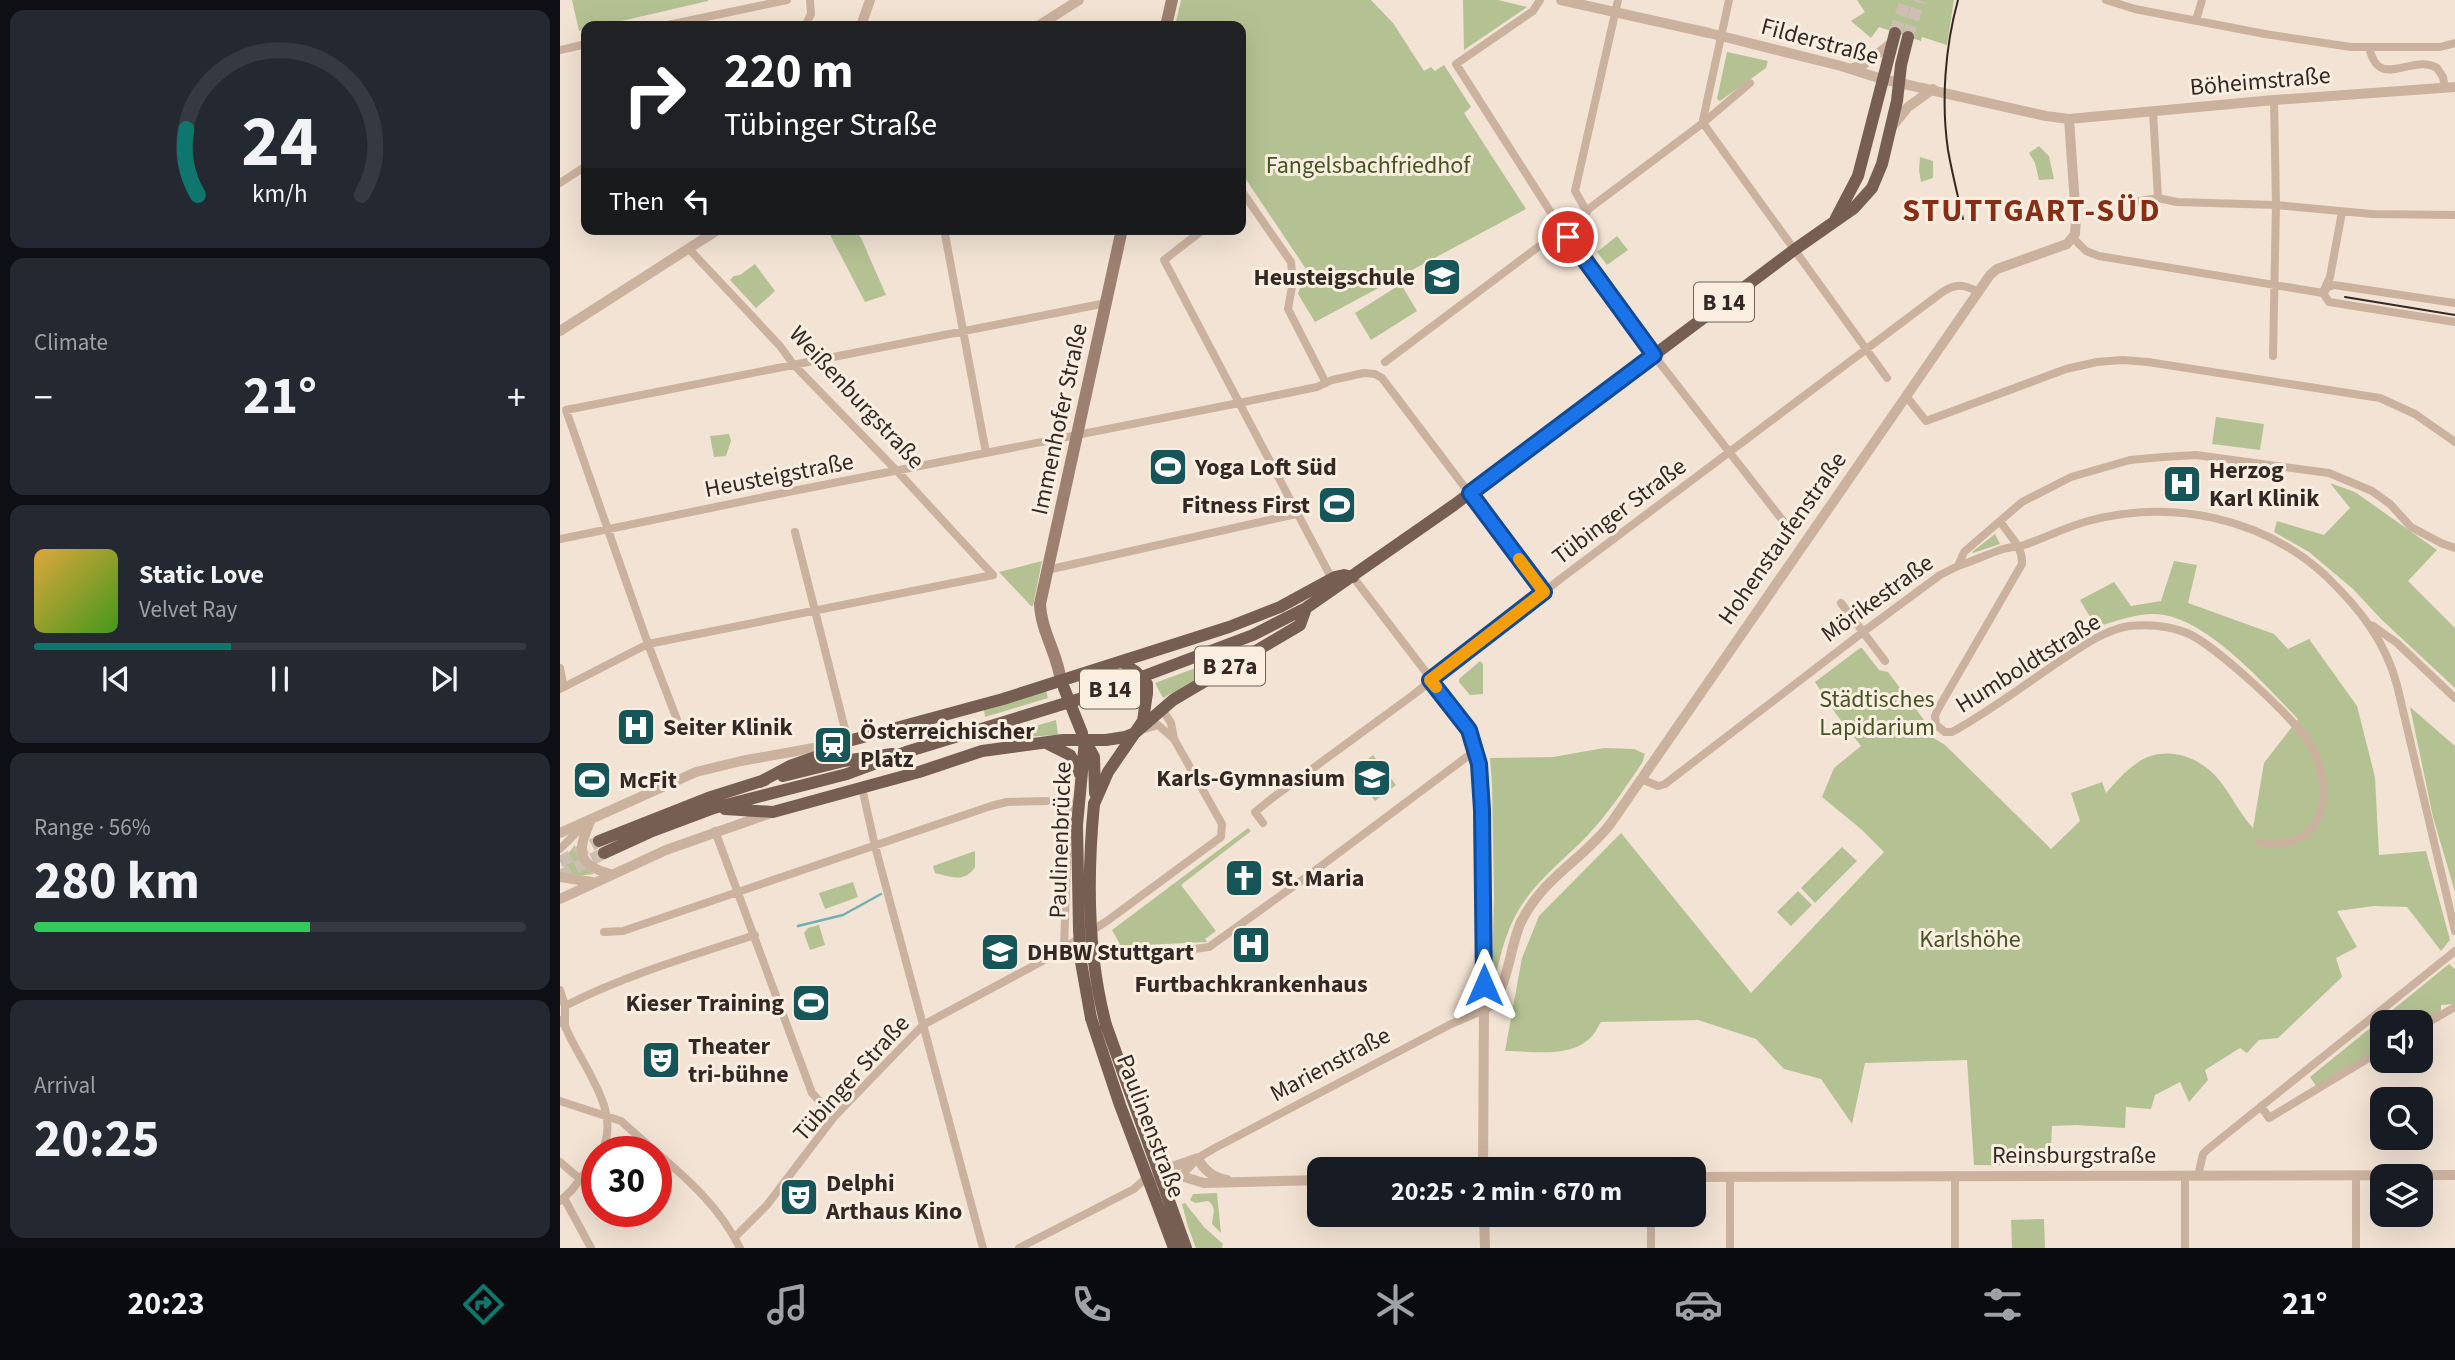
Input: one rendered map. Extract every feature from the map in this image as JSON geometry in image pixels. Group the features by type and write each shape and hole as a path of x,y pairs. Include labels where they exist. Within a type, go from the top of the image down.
{"main road":[{"path":"1167,21 1172,0"},
{"name":"B 14","path":"1836,218 1856,180 1882,79 1898,37"},
{"name":"B 14","path":"906,752 864,757 708,797 601,847 714,808 847,774 906,752 1099,693 1253,635 1306,608 1470,493 1836,218 1854,208 1872,188 1890,129 1899,82 1898,37"},
{"path":"1862,161 1873,176 1877,177"},
{"name":"Immenhofer Straße","path":"1059,663 1041,618 1040,604 1121,235"},
{"name":"B 27a","path":"760,782 790,766 832,751 844,742 1063,685 1081,676 1255,618 1332,579 1344,575 1353,577"},
{"name":"B 27a","path":"1099,783 1135,733 1162,709 1300,625 1306,608"},
{"path":"1059,663 1081,676"},
{"path":"1059,663 1063,685"},
{"path":"1111,666 1126,666 1136,672 1162,709"},
{"name":"B 27a","path":"1063,685 1083,737"},
{"path":"714,808 773,812 982,751 1018,745 1048,744 1083,737 1120,738 1135,733 1145,715 1149,690"},
{"name":"Paulinenbrücke","path":"1083,737 1076,883 1081,962 1091,1018"},
{"name":"Paulinenbrücke","path":"1083,737 1094,757 1099,783 1091,838 1092,934 1099,998 1107,1025"},
{"path":"1048,744 1070,755 1080,779"},
{"name":"Paulinenstraße","path":"1091,1018 1103,1059 1186,1248"},
{"name":"Paulinenstraße","path":"1107,1025 1174,1248"}],"street":[{"path":"687,21 787,0"},
{"path":"808,21 811,14 810,0"},
{"path":"864,21 870,0"},
{"path":"1046,21 1079,0"},
{"path":"1540,0 1533,12 1456,64 1562,230 1728,453 1787,526"},
{"name":"Filderstraße","path":"1561,0 1721,36 1882,79 2069,119"},
{"path":"1587,212 1575,191 1618,0"},
{"path":"1729,0 1703,123 1887,378"},
{"path":"2106,0 2135,9 2264,34 2351,47 2440,47 2455,43"},
{"path":"2196,20 2202,0"},
{"path":"1851,69 1864,64 1898,37"},
{"path":"560,50 581,45"},
{"path":"2369,47 2372,60 2383,69 2394,70 2419,63 2432,65 2441,72 2450,88"},
{"path":"1385,362 1587,212 1703,123 1749,83"},
{"name":"Böheimstraße","path":"2069,119 2274,100 2450,88"},
{"path":"1890,129 1908,107 1933,89"},
{"path":"2273,356 2276,205 2274,100"},
{"path":"2153,111 2158,198"},
{"path":"2069,119 2077,219 2073,238 2086,251 2099,256 2323,293 2329,302 2455,322"},
{"path":"560,183 581,169"},
{"path":"2135,202 2158,198 2177,202 2276,205 2342,212 2455,215"},
{"path":"1246,200 1291,262 1293,281 1288,309 1326,383"},
{"path":"2323,293 2330,277 2342,212"},
{"path":"560,331 710,235"},
{"path":"945,235 986,453"},
{"path":"1196,235 1164,260 1332,579"},
{"name":"Hohenstaufenstraße","path":"1484,1010 1498,998 1513,940 1533,900 1553,877 1594,843 1620,809 1978,292 1997,269 2067,244 2073,238"},
{"name":"Weißenburgstraße","path":"689,248 754,317 793,364 993,575 815,610"},
{"name":"Tübinger Straße","path":"1263,824 1255,812 1949,287 1961,285 1978,292"},
{"path":"2323,293 2334,285 2455,303"},
{"path":"681,730 648,645 566,410 1106,303"},
{"path":"1906,396 1926,421 2066,369 2097,362 2148,362 2380,398 2415,414 2455,442"},
{"name":"Heusteigstraße","path":"560,539 1239,404 1317,387 1364,373 1376,374 1382,378 1470,493"},
{"name":"Mörikestraße","path":"1641,779 1658,786 1665,784 1863,632 1940,575 1958,566 1964,552 2022,502 2071,477 2130,460 2196,455 2317,470 2354,482 2390,504 2411,527 2455,548"},
{"path":"1470,493 1544,592"},
{"path":"1958,566 2005,548 2020,547 2088,521 2150,512 2210,516 2241,524 2287,545 2313,564 2346,595 2369,624 2393,669 2455,931"},
{"path":"1047,570 1296,514"},
{"path":"2000,521 2020,547"},
{"path":"560,833 696,772 844,742 795,532"},
{"name":"Humboldtstraße","path":"2020,547 2022,564 1938,709 1936,725 1945,732 1952,732 2081,647 2113,630 2148,625 2186,632 2217,650 2280,710 2304,737 2317,760 2322,776 2321,808 2311,831 2289,843 2276,845 2259,842"},
{"path":"1353,577 1469,730 1476,750 1481,783 1483,1157"},
{"path":"1841,603 1885,661"},
{"path":"560,668 562,688 648,645 815,610"},
{"path":"2369,624 2396,643 2455,698"},
{"path":"1162,709 1171,723 1174,739"},
{"path":"1135,733 1158,725 1174,739"},
{"name":"Tübinger Straße","path":"735,1237 767,1205 834,1117 923,1025 1065,948 1107,921 1218,840 1223,830 1222,824 1174,739"},
{"path":"1163,951 1209,947 1476,750"},
{"path":"862,788 875,846 983,1248"},
{"path":"604,932 622,930 738,893 991,806 1007,802 1047,801"},
{"path":"1057,801 1069,801 1065,948"},
{"path":"560,899 610,874 715,831 773,812"},
{"path":"560,849 591,819"},
{"path":"591,819 580,846 581,854 590,866 610,874"},
{"path":"715,831 812,1093 834,1117"},
{"path":"560,877 594,882"},
{"path":"565,1006 616,982 755,934"},
{"path":"2198,1176 2203,1154 2455,951"},
{"path":"560,990 565,1006 563,1023 601,1097 608,1116 607,1136"},
{"path":"2433,1020 2455,1007"},
{"name":"Marienstraße","path":"1019,1248 1134,1189 1155,1181 1451,1024 1484,1010"},
{"path":"2261,1106 2269,1118 2370,1057"},
{"path":"562,1101 621,1121 638,1136"},
{"path":"1198,1158 1202,1166 1213,1175 1237,1182"},
{"name":"Marienstraße","path":"1181,1176 1198,1158"},
{"path":"560,1162 580,1179 562,1199 591,1248"},
{"path":"672,1166 707,1197 740,1248"},
{"name":"Reinsburgstraße","path":"1706,1177 2455,1175"},
{"path":"1155,1181 1181,1176 1204,1183 1307,1180"},
{"path":"2185,1176 2185,1248"},
{"path":"2356,1176 2356,1248"},
{"path":"1730,1177 1730,1248"},
{"path":"1955,1177 1955,1248"},
{"path":"1484,1227 1485,1248"},
{"path":"1651,1227 1651,1248"}],"green space":[{"path":"572,0 708,0 622,21 581,21 579,31"},
{"name":"Fangelsbachfriedhof","path":"1181,0 1371,0 1393,23 1424,71 1431,67 1435,71 1444,65 1471,107 1464,113 1526,209 1315,322 1298,294 1306,269 1246,179 1246,21 1176,21"},
{"path":"1463,0 1498,0 1527,7 1464,50"},
{"path":"1857,0 1954,0 1947,45 1922,37 1921,41 1879,27 1871,38 1851,21 1865,12"},
{"path":"1727,52 1768,61 1766,68 1720,101 1717,99"},
{"path":"2039,146 2049,156 2054,179 2039,180 2035,163 2029,153"},
{"path":"1920,157 1933,161 1933,178 1921,182 1919,170"},
{"path":"830,235 859,235 861,238 886,295 865,302"},
{"path":"1617,236 1628,250 1607,265 1597,252"},
{"path":"755,264 775,291 756,308 730,280"},
{"path":"1401,284 1417,311 1371,340 1355,313"},
{"path":"2216,417 2264,424 2260,450 2212,444"},
{"path":"729,434 731,441 726,456 714,457 710,436"},
{"path":"2330,483 2355,492 2437,550 2408,581 2455,628 2455,688 2353,589 2309,552 2274,532 2277,521 2324,535 2350,508"},
{"path":"1995,534 2000,544 1972,552"},
{"path":"1042,561 1033,606 1031,606 999,572"},
{"name":"Karlshöhe","path":"2174,561 2197,565 2188,603 2274,634 2288,649 2309,639 2357,706 2375,777 2379,855 2426,851 2450,940 2441,951 2407,907 2374,906 2337,911 2357,947 2336,958 2342,977 2278,1038 2259,1040 2247,1053 2240,1048 2205,1070 2208,1080 2189,1102 2180,1082 2155,1095 2151,1109 2126,1107 2125,1128 2052,1126 2050,1166 1974,1165 1967,1060 1865,1063 1852,1124 1821,1079 1784,1069 1756,1039 1698,1020 1601,1022 1592,1036 1574,1048 1551,1052 1505,1051 1522,958 1539,916 1621,833 1751,993 1884,852 1822,797 1834,768 1861,746 1815,682 1860,648 1879,670 1888,672 1924,720 1921,725 1927,734 1945,745 2051,849 2080,821 2071,793 2102,782 2106,793 2133,766 2147,757 2159,754 2181,755 2211,772 2253,828 2264,763 2298,719 2237,658 2219,643 2182,620 2147,614 2096,627 2080,600 2114,582 2131,606 2161,601"},
{"path":"1250,648 1173,695 1172,693 1163,698 1155,683"},
{"path":"1480,661 1483,664 1483,694 1470,695 1459,679"},
{"path":"1046,691 1048,698 985,717 984,710"},
{"path":"2410,707 2455,746 2455,892 2433,817"},
{"path":"1056,720 1058,735 1008,738 1007,734"},
{"path":"1604,748 1634,749 1645,754 1642,763 1602,819 1541,880 1525,900 1510,928 1492,982 1494,895 1490,758 1553,757"},
{"path":"1373,755 1396,785 1375,801 1352,771"},
{"path":"1248,828 1251,831 1181,885 1216,931 1205,939 1207,942 1121,946 1112,930"},
{"path":"575,845 582,865 594,874 568,877 563,860"},
{"path":"1842,847 1857,861 1815,903 1801,888"},
{"path":"975,851 975,867 967,875 957,878 935,873 933,866"},
{"path":"853,882 858,897 825,909 819,893"},
{"path":"1798,891 1812,905 1791,926 1777,912"},
{"path":"819,925 825,945 810,950 804,933 808,928"},
{"path":"2449,964 2455,969 2455,1004 2441,1005 2441,1011 2433,1016 2433,1010 2392,1010"},
{"path":"2370,1028 2370,1054 2316,1086 2310,1077"},
{"path":"1217,1193 1221,1233 1212,1224 1214,1209 1211,1204 1208,1201 1195,1203 1190,1200 1193,1194"},
{"path":"1185,1203 1204,1227 1223,1244 1222,1248 1196,1248 1182,1204"},
{"path":"2044,1219 2045,1248 2012,1248 2011,1220"}],"waterway":[{"path":"798,926 843,915 881,894"}],"tunnel":[{"path":"1895,33 1906,0"},
{"path":"1908,37 1919,0"},
{"path":"560,862 599,841"},
{"path":"560,876 604,853"}],"tram line":[{"path":"1958,0 1947,55 1945,113 1948,150 1963,219"},
{"path":"2345,297 2455,315"}],"slow traffic":[{"path":"1436,687 1430,680 1544,592 1519,559"}],"place":[{"name":"Heusteigschule","path":"1442,277"},
{"name":"Yoga Loft Süd","path":"1168,467"},
{"name":"Herzog Karl Klinik","path":"2182,484"},
{"name":"Fitness First","path":"1337,505"},
{"name":"Seiter Klinik","path":"636,727"},
{"name":"Österreichischer Platz","path":"833,745"},
{"name":"Karls-Gymnasium","path":"1372,778"},
{"name":"McFit","path":"592,780"},
{"name":"St. Maria","path":"1244,878"},
{"name":"Furtbachkrankenhaus","path":"1251,945"},
{"name":"DHBW Stuttgart","path":"1000,952"},
{"name":"Kieser Training","path":"811,1003"},
{"name":"Theater tri-bühne","path":"661,1060"},
{"name":"Delphi Arthaus Kino","path":"799,1197"}],"district":[{"name":"STUTTGART-SÜD","path":"2032,210"}],"route":[{"path":"1484,985 1479,764 1469,730 1430,680 1544,592 1470,493 1654,355 1568,237"}],"park label":[{"name":"Städtisches Lapidarium","path":"1877,713"}]}
